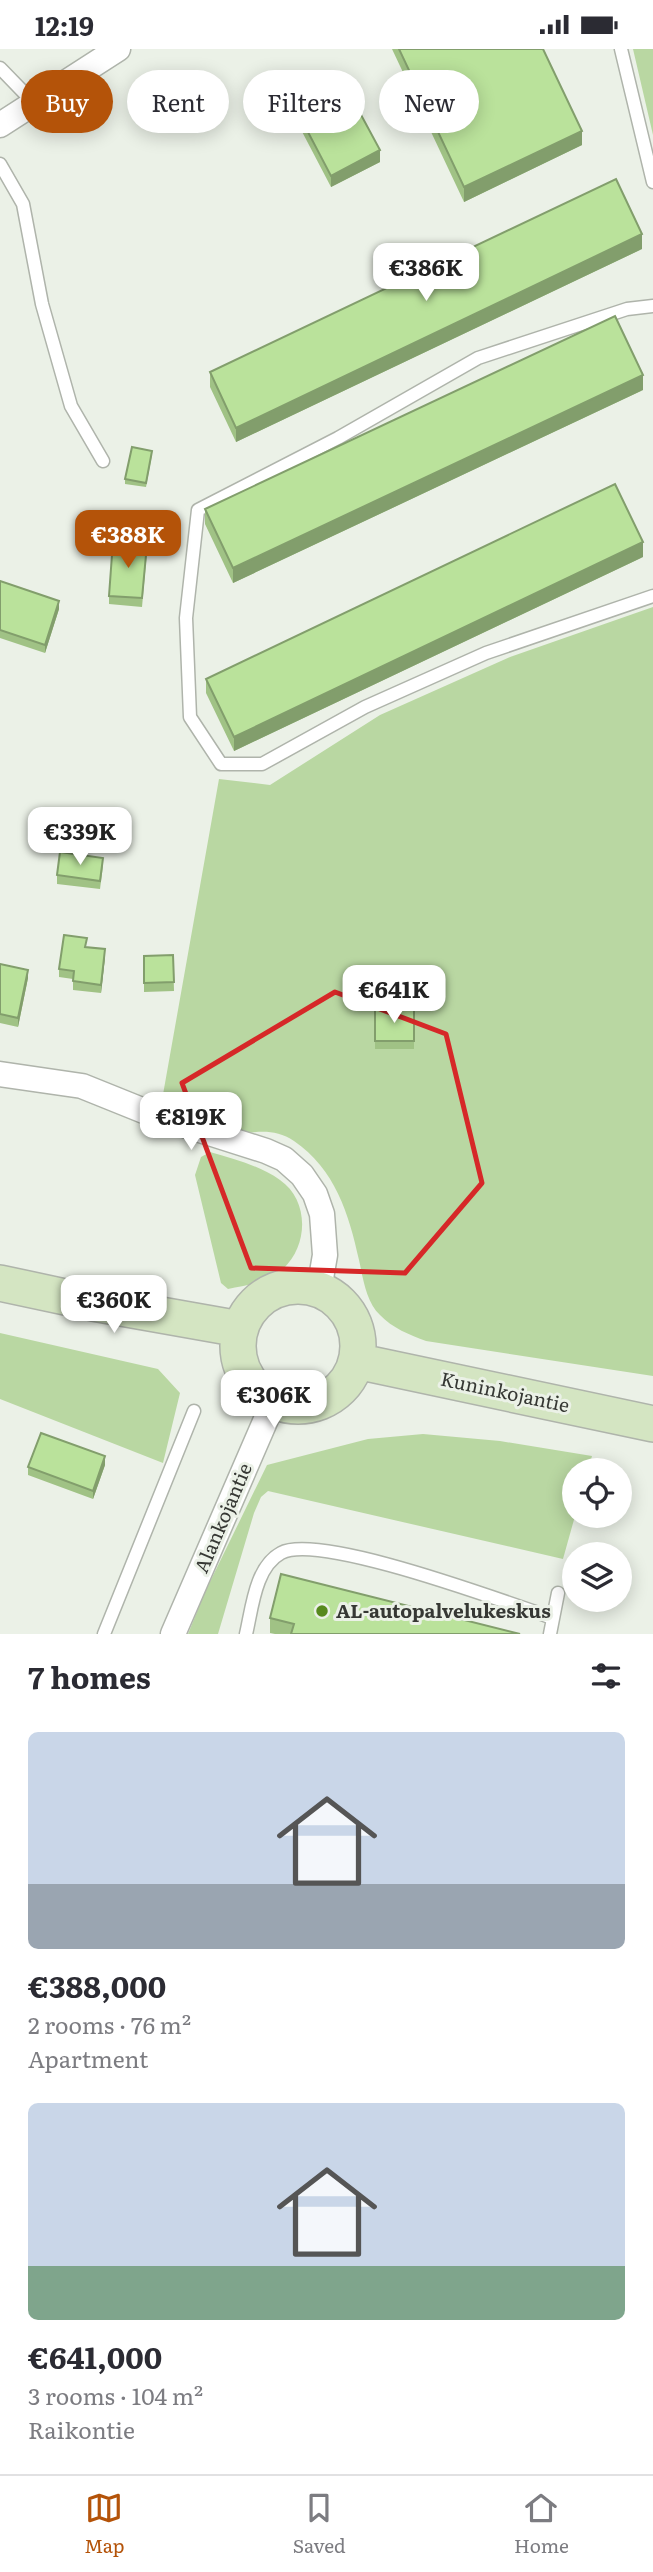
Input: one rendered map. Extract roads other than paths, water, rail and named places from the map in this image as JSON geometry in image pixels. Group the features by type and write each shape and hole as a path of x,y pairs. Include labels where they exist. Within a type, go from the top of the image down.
{"main road":[{"path":"0,1283 93,1303 240,1329"},
{"path":"300,1286 319,1290 346,1311 355,1327 356,1361 340,1388 314,1404 294,1406 274,1401 259,1392 240,1363 240,1329 249,1311 263,1297 281,1289 300,1286"},
{"name":"Kuninkojantie","path":"356,1361 653,1424"}],"street":[{"path":"85,70 118,49"},
{"path":"0,125 21,111"},
{"path":"0,1074 82,1086 159,1117 266,1150 284,1159 302,1175 316,1194 322,1214 325,1255 319,1290"},
{"name":"Alankojantie","path":"173,1634 274,1401"}],"lane":[{"path":"621,49 653,181"},
{"path":"0,68 21,90"},
{"path":"0,164 23,204 42,304 71,406 103,461"},
{"path":"653,306 628,309 478,358 338,437 198,510 186,618 190,717 221,764 262,764 365,707 486,653 653,596"},
{"path":"104,1634 194,1411"},
{"path":"246,1634 258,1584 268,1564 282,1552 293,1550 316,1550 388,1565 553,1618"},
{"path":"550,1634 558,1593"}],"place":[{"name":"AL-autopalvelukeskus","path":"322,1611"}]}
